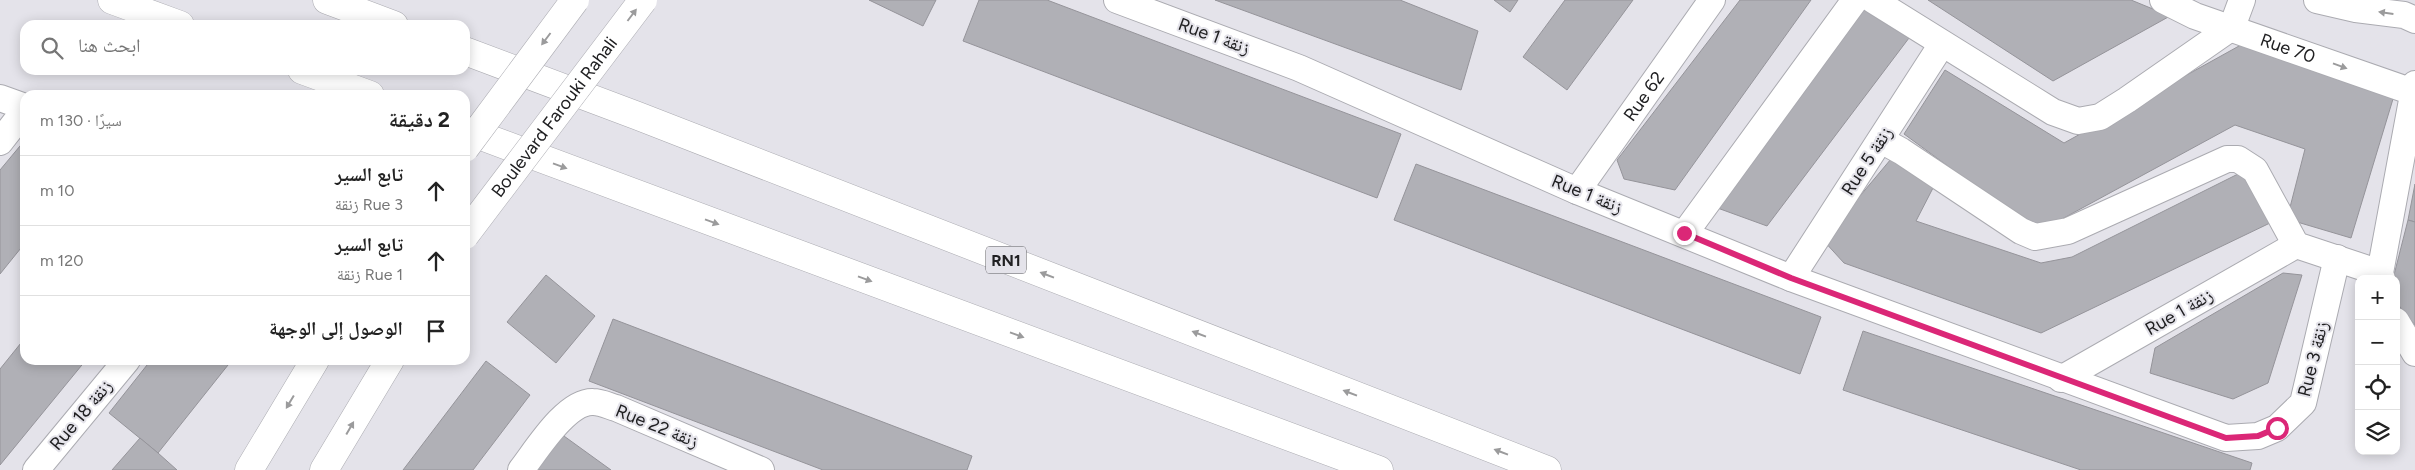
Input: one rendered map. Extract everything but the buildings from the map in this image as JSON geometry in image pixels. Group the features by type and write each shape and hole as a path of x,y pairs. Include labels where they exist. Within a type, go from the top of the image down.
{"main road":[{"path":"112,0 166,20"},
{"path":"327,0 381,20"},
{"path":"470,141 575,0"},
{"name":"Boulevard Farouki Rahali","path":"470,228 643,0"},
{"name":"RN1","path":"470,53 638,116 1547,470"},
{"path":"316,75 356,90"},
{"path":"470,132 1379,470"},
{"path":"249,470 312,365"},
{"path":"324,470 387,365"}],"street":[{"name":"Rue 1 زنقة","path":"1117,0 1299,68 1577,191 1791,278 2061,379 2226,438"},
{"name":"Rue 62","path":"1577,191 1712,0"},
{"path":"1684,233 1855,0"},
{"path":"1873,0 2053,112 2078,121 2100,117 2232,26 2242,0"},
{"name":"Rue 70","path":"2163,0 2195,16 2232,26 2414,88"},
{"path":"2317,0 2357,4 2404,15 2415,20"},
{"name":"Rue 5 زنقة","path":"1791,278 1942,44"},
{"path":"2381,275 2414,88"},
{"path":"0,98 20,104"},
{"path":"0,142 20,116"},
{"path":"1881,140 1901,151 2021,231 2036,237 2068,231 2227,158 2238,159 2255,170 2296,245 2337,258 2379,275"},
{"name":"Rue 1 زنقة","path":"2061,379 2296,245"},
{"name":"Rue 3 زنقة","path":"2226,438 2258,436 2277,428 2303,403 2337,258"},
{"path":"2400,327 2415,352"},
{"name":"Rue 18 زنقة","path":"36,470 123,365"},
{"name":"Rue 22 زنقة","path":"520,470 574,407 593,402 616,408 761,470"}],"route":[{"path":"1684,233 1791,278 2061,379 2226,438 2258,436 2277,428"}]}
